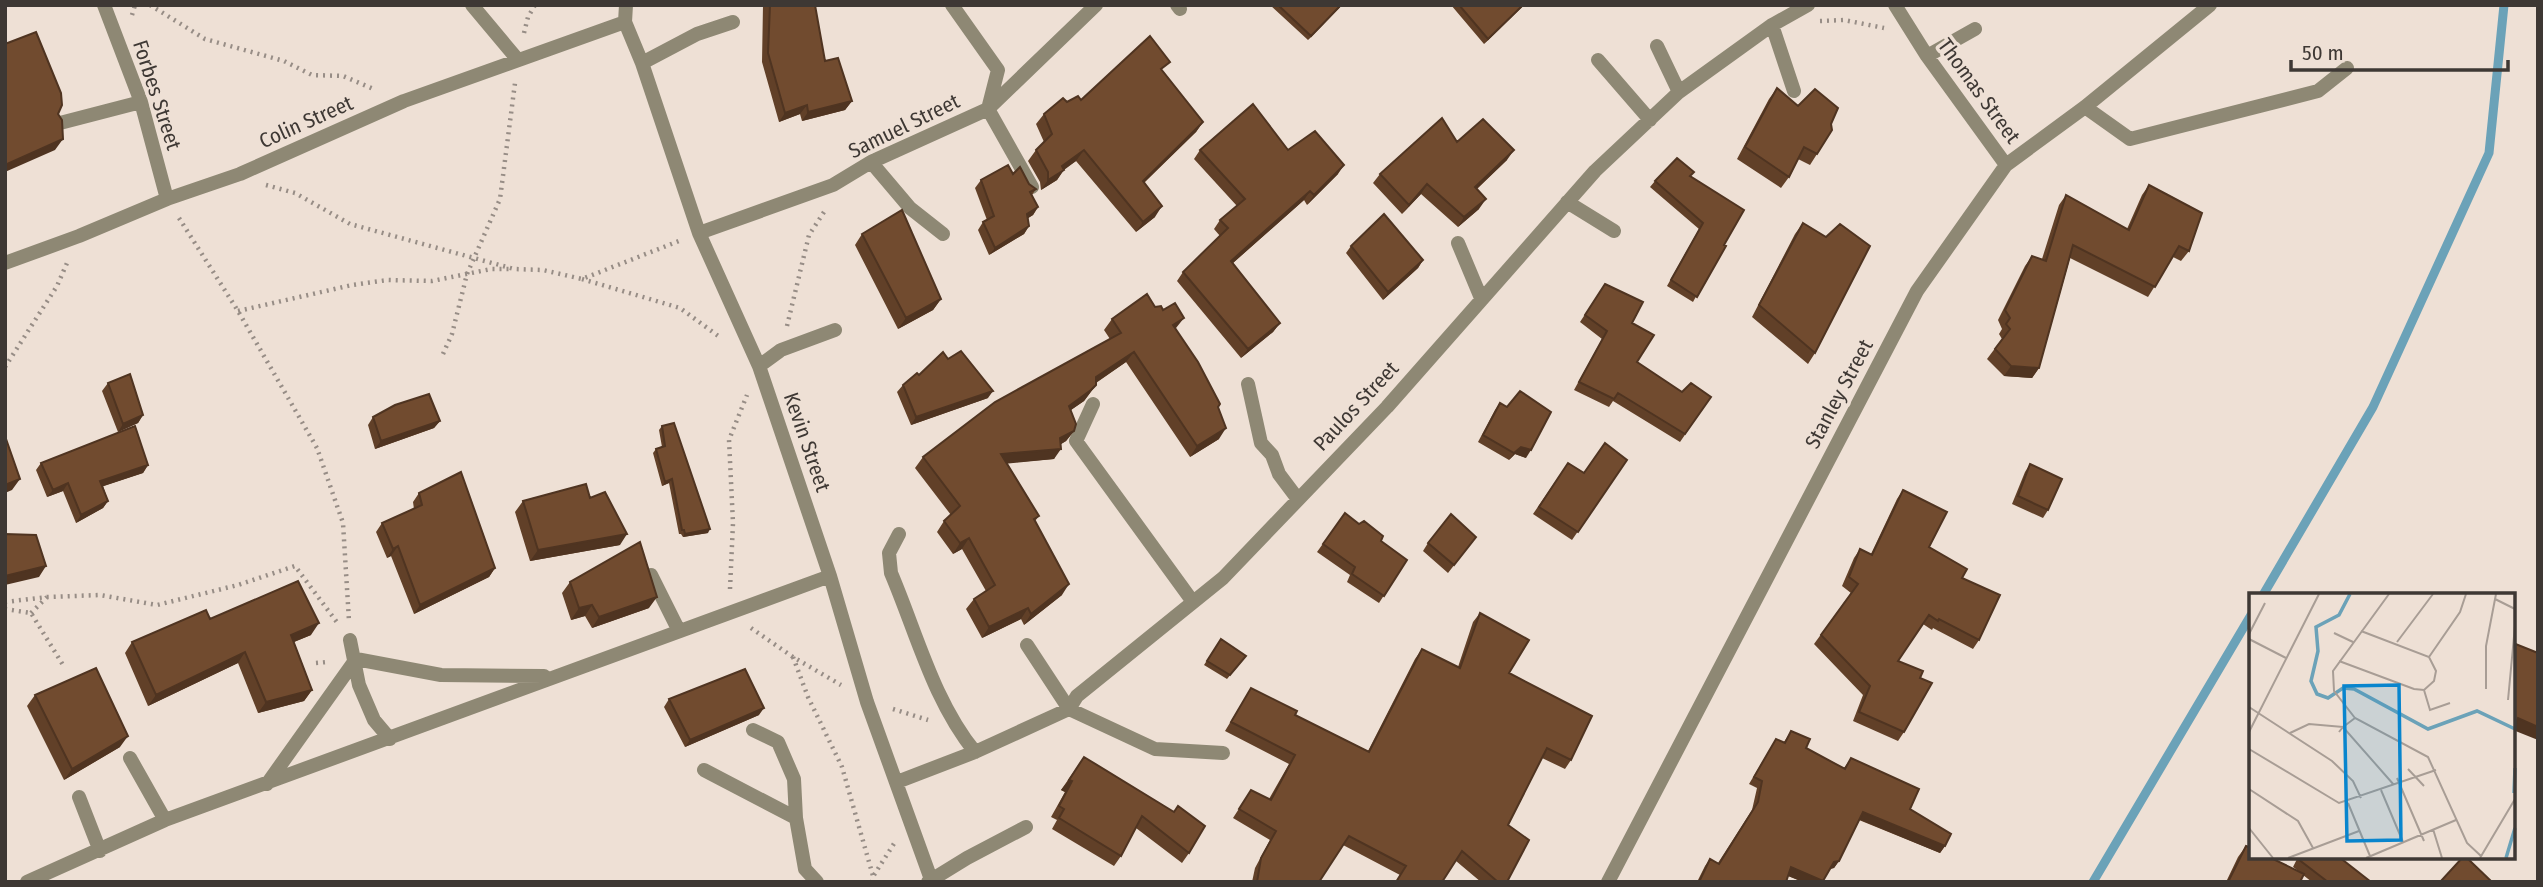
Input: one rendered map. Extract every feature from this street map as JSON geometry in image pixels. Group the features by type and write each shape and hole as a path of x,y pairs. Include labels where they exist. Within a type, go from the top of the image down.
{"street":[{"name":"Forbes Street","path":"104,5 141,102 167,199"},
{"path":"472,5 518,60"},
{"path":"625,22 626,5"},
{"path":"952,5 998,70 988,109 1032,187"},
{"name":"Paulos Street","path":"897,782 975,752 1069,709 1077,696 1223,578 1387,407 1595,171 1679,92 1772,25 1808,5"},
{"name":"Stanley Street","path":"1608,882 1917,291 2006,165 2085,107 2210,5"},
{"name":"Samuel Street","path":"699,233 834,185 871,162 988,109 1091,7"},
{"name":"Thomas Street","path":"1899,11 1927,56 2006,165"},
{"name":"Colin Street","path":"5,263 167,199 240,174 404,102 625,22"},
{"name":"Kevin Street","path":"625,22 642,63 699,233 759,366 830,576 867,702 931,881"},
{"path":"642,63 696,34 733,22"},
{"path":"1772,25 1794,91"},
{"path":"1927,56 1975,29"},
{"path":"1657,46 1679,92"},
{"path":"1598,60 1650,120"},
{"path":"2085,107 2130,139 2318,90 2347,68"},
{"path":"60,123 141,102"},
{"path":"871,162 910,208 943,234"},
{"path":"1567,202 1614,231"},
{"path":"1458,243 1481,298"},
{"path":"759,366 781,350 835,330"},
{"path":"1248,384 1261,443 1272,455 1279,474 1297,498"},
{"path":"1093,404 1076,441 1193,602"},
{"path":"899,534 889,553 891,573 935,686 957,730 975,752"},
{"path":"651,575 679,631"},
{"path":"27,882 165,821 830,576"},
{"path":"350,640 356,659 359,685 374,720 390,739"},
{"path":"1027,645 1069,709 1155,749 1223,752"},
{"path":"356,659 441,675 553,676"},
{"path":"267,784 356,659"},
{"path":"752,730 778,742 794,779 796,818 805,869 817,882"},
{"path":"130,758 165,821"},
{"path":"705,770 796,818"},
{"path":"79,797 100,851"},
{"path":"931,881 967,858 1026,827"}],"path":[{"path":"150,5 205,39 284,61 312,75 343,76 404,102"},
{"path":"1810,22 1844,20 1885,28 1899,11"},
{"path":"443,354 452,334 467,274 500,199 518,60"},
{"path":"240,174 246,179 295,193 350,224 475,256 514,269"},
{"path":"781,350 809,235 831,201 834,185"},
{"path":"167,199 238,311 317,448 343,523 350,640"},
{"path":"582,279 699,233"},
{"path":"5,367 57,286 79,236"},
{"path":"238,311 352,285 388,280 432,281 491,269 543,270 680,308 725,341"},
{"path":"728,613 733,536 729,440 759,366"},
{"path":"5,603 47,597 100,595 157,605 238,586 295,566 350,640"},
{"path":"31,613 47,597"},
{"path":"5,609 31,613 63,665"},
{"path":"793,657 808,697 842,767 872,879"},
{"path":"872,879 910,821"}],"building":[{"path":"770,5 815,5 825,61 838,58 852,101 808,112 807,105 785,113 768,53"},
{"path":"1278,5 1341,5 1311,36"},
{"path":"1459,5 1523,5 1488,39"},
{"path":"36,32 61,93 62,105 58,114 62,120 63,139 5,165 5,44"},
{"path":"1150,36 1170,62 1161,69 1203,122 1143,181 1162,206 1143,222 1084,150 1062,166 1064,170 1048,180 1048,172 1036,150 1052,134 1044,114 1063,98 1067,102 1078,96 1081,100"},
{"path":"1777,88 1798,106 1815,89 1838,108 1831,124 1832,130 1817,154 1804,147 1789,177 1745,147"},
{"path":"1253,104 1288,150 1315,131 1344,165 1314,195 1310,191 1231,261 1280,323 1248,349 1183,272 1228,228 1220,220 1245,199 1200,150"},
{"path":"1442,118 1457,142 1483,119 1514,150 1475,187 1486,199 1464,217 1427,184 1409,205 1380,174"},
{"path":"1677,158 1694,172 1690,176 1744,210 1697,297 1671,280 1703,223 1655,181"},
{"path":"1008,165 1013,174 1020,167 1029,184 1036,189 1030,192 1038,207 1027,214 1029,226 995,248 983,222 994,216 981,180"},
{"path":"2149,185 2202,213 2189,251 2179,246 2155,287 2073,245 2039,368 2011,366 1995,349 2010,329 2006,324 2010,318 2005,310 2032,256 2046,261 2066,195 2129,230"},
{"path":"902,210 941,299 906,318 862,234"},
{"path":"1384,214 1423,260 1388,292 1351,246"},
{"path":"1803,223 1826,237 1840,224 1870,246 1815,353 1759,305"},
{"path":"1605,284 1643,302 1632,323 1654,335 1637,362 1682,392 1691,383 1711,397 1685,434 1618,393 1614,399 1579,382 1607,331 1585,315"},
{"path":"1147,294 1155,307 1161,306 1163,310 1175,303 1184,318 1173,325 1198,362 1220,404 1218,407 1226,428 1197,446 1134,352 1096,377 1096,385 1069,406 1076,424 1074,431 1060,438 1061,449 1001,454 1039,516 1034,519 1069,584 1031,614 1028,608 989,627 974,599 995,585 969,538 960,543 944,521 960,506 923,457 995,402 1121,333 1112,319"},
{"path":"961,351 993,391 916,417 903,385 917,373 919,375 943,352 948,359"},
{"path":"130,374 143,415 123,424 108,383"},
{"path":"1520,391 1551,412 1531,450 1521,447 1514,453 1483,435 1500,403 1507,407"},
{"path":"429,394 440,421 381,441 373,417 395,405"},
{"path":"674,423 710,529 685,534 672,479 665,482 656,449 665,446 662,426"},
{"path":"135,426 148,465 100,481 108,501 81,515 68,483 53,490 41,463"},
{"path":"5,436 20,479 5,485"},
{"path":"1605,443 1627,460 1578,532 1539,507 1568,463 1584,473"},
{"path":"2030,464 2062,479 2048,510 2018,496"},
{"path":"461,472 495,568 420,605 398,546 393,549 382,523 422,505 419,493"},
{"path":"586,484 590,498 605,492 627,534 538,550 523,501"},
{"path":"1903,490 1947,512 1929,547 1967,569 1962,578 2000,595 1979,640 1929,615 1898,661 1923,671 1920,678 1932,683 1904,732 1859,712 1870,686 1821,635 1858,584 1849,577 1860,549 1872,555"},
{"path":"1345,513 1359,524 1364,521 1383,536 1381,541 1407,560 1384,596 1352,574 1355,567 1323,544"},
{"path":"1451,514 1476,537 1454,565 1428,543"},
{"path":"5,534 36,535 46,566 5,576"},
{"path":"640,542 657,597 599,617 592,605 579,608 570,582"},
{"path":"298,581 319,623 291,635 312,690 266,702 245,652 156,695 132,642 206,610 210,619"},
{"path":"1480,613 1529,640 1509,673 1592,716 1571,760 1547,748 1508,825 1529,840 1507,882 1498,882 1462,851 1442,882 1396,882 1406,866 1349,836 1319,882 1257,882 1261,858 1276,831 1239,809 1251,790 1271,800 1295,755 1231,722 1251,688 1297,711 1295,715 1369,752 1422,649 1460,668"},
{"path":"1221,639 1246,656 1230,675 1207,661"},
{"path":"2515,644 2538,653 2538,727 2518,718 2515,726"},
{"path":"96,668 128,736 72,769 35,695"},
{"path":"745,669 764,708 690,740 669,699"},
{"path":"1791,731 1810,739 1806,748 1845,769 1851,758 1919,789 1910,809 1951,834 1945,846 1863,812 1839,861 1834,862 1823,881 1791,867 1786,882 1699,882 1710,859 1719,864 1758,802 1762,781 1754,777 1776,739 1785,743"},
{"path":"1084,757 1174,812 1178,806 1205,826 1189,853 1142,816 1121,856 1059,818 1064,809 1059,806 1072,781 1069,780"},
{"path":"2246,846 2249,847 2249,859 2273,859 2304,874 2300,882 2228,882"},
{"path":"2298,859 2342,859 2371,882 2328,882"},
{"path":"2461,859 2468,859 2492,882 2440,882"}],"waterway":[{"path":"2264,593 2373,407 2489,153 2504,5"},
{"path":"2093,882 2249,618"}]}
